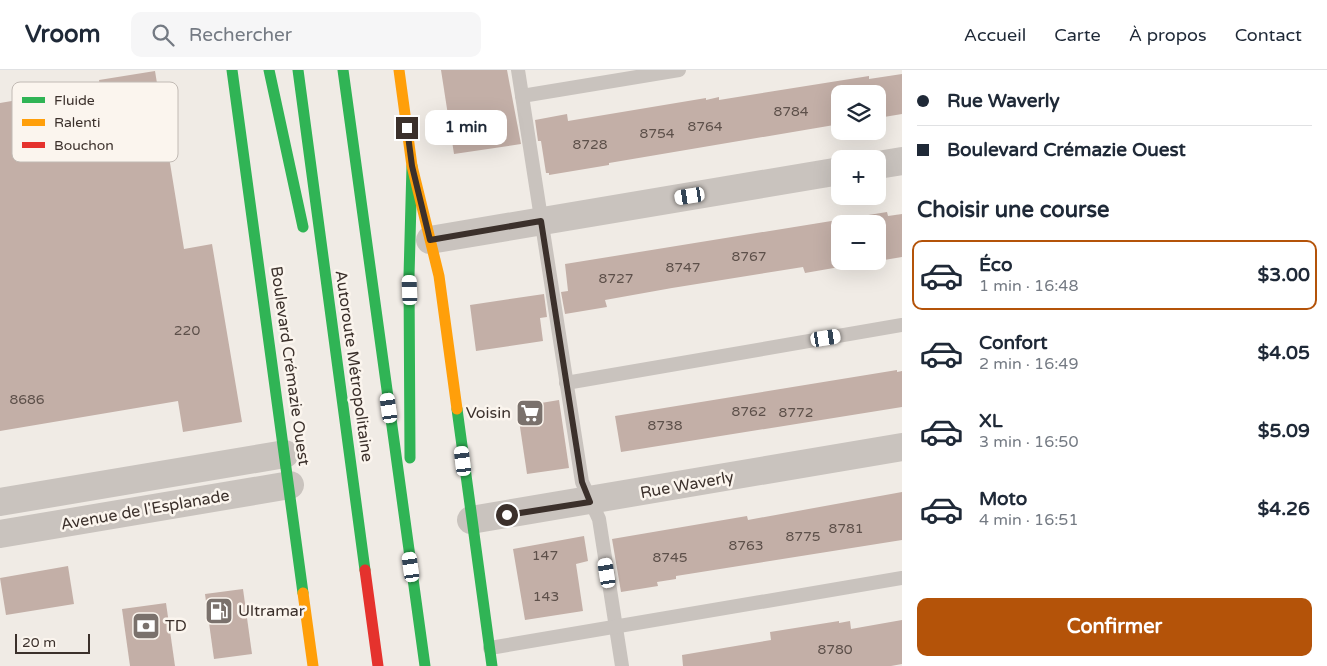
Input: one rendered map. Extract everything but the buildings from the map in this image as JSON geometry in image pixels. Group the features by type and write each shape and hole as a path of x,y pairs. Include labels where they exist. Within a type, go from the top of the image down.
{"main road":[{"name":"Boulevard Crémazie Ouest","path":"232,70 313,666"},
{"path":"269,70 306,242"},
{"name":"Autoroute Métropolitaine","path":"298,70 378,666"},
{"name":"Autoroute Métropolitaine","path":"343,70 425,666"},
{"path":"399,70 412,166 440,284 492,666"},
{"path":"411,567 409,276 412,166"},
{"path":"314,280 345,423"}],"street":[{"path":"886,163 902,160"},
{"path":"430,240 831,173"},
{"name":"Rue Waverly","path":"471,520 590,502 902,447"},
{"name":"Avenue de l'Esplanade","path":"0,502 285,454"},
{"name":"Avenue de l'Esplanade","path":"0,534 290,486"}],"lane":[{"path":"518,70 582,482 599,519 622,666"},
{"path":"522,96 679,70"},
{"path":"566,383 902,325"},
{"path":"490,648 902,578"}],"traffic: fast":[{"path":"232,70 303,593"},
{"path":"269,70 303,227"},
{"path":"298,70 365,570"},
{"path":"343,70 425,666"},
{"path":"410,458 409,276 412,166"},
{"path":"457,409 492,666"}],"traffic: slow":[{"path":"399,70 412,166 439,276 457,409"},
{"path":"303,593 313,666"}],"traffic: jam":[{"path":"365,570 378,666"}],"place":[{"name":"Voisin","path":"530,413"},
{"name":"Ultramar","path":"219,611"},
{"name":"TD","path":"146,626"}],"route":[{"path":"407,128 412,166 430,240 541,221 582,482 590,502 507,515"}]}
